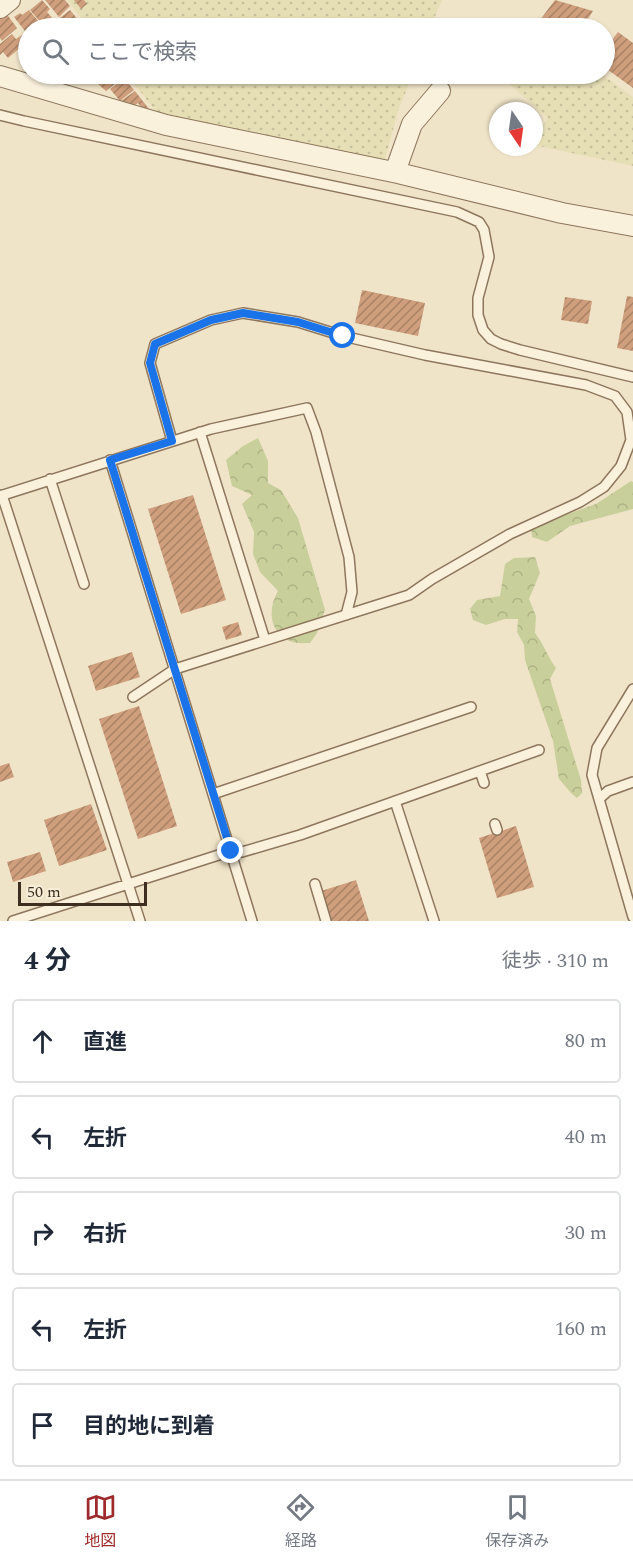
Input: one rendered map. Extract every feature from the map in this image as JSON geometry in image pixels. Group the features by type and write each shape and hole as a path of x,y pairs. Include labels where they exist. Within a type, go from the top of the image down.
{"street":[{"path":"0,8 10,0"},
{"path":"0,76 18,81"},
{"path":"27,84 166,125 395,172 562,213 633,226"},
{"path":"395,172 412,124 440,90"}],"lane":[{"path":"0,115 457,212 479,222 484,230 489,257 478,298 478,315 483,330 491,339 520,350 633,377"},
{"path":"133,697 175,669 409,595 432,579 510,534 580,502 604,487 621,466 631,440 627,412 615,396 586,385 425,356 343,336 298,322 243,313 211,320 155,344 150,363 172,441"},
{"path":"140,921 1,496 200,432 307,408 316,432 349,557 352,592 346,615"},
{"path":"200,432 265,640"},
{"path":"110,460 252,921"},
{"path":"50,480 84,584"},
{"path":"633,689 597,748 592,775 633,917"},
{"path":"213,794 471,707"},
{"path":"13,921 231,851 242,852 291,837 539,750"},
{"path":"480,771 484,783"},
{"path":"599,799 608,791 633,782"},
{"path":"395,801 434,921"},
{"path":"315,884 326,921"}],"shaded area":[{"path":"67,0 442,0 434,18 81,18"},
{"path":"134,84 409,84 398,111 384,163 159,115"},
{"path":"509,84 615,84 633,97 633,166 543,147 543,125 548,118 543,114 543,102 530,102"}],"green space":[{"path":"258,438 268,461 268,483 281,490 298,518 325,610 317,633 310,643 290,641 277,632 274,626 272,612 278,591 260,572 253,554 254,532 242,504 252,495 232,486 226,460 243,446"},
{"path":"631,481 633,482 633,509 570,526 547,542 532,537 531,527 596,504"},
{"path":"535,557 540,573 529,599 536,616 535,633 556,668 550,679 581,780 582,793 577,798 559,779 553,741 525,660 524,645 517,632 518,619 505,619 486,625 473,620 470,609 477,600 500,596 505,564 514,558"}],"building":[{"path":"42,0 50,9 47,12 52,18 37,18 30,10"},
{"path":"45,0 65,0 70,6 59,17"},
{"path":"74,0 84,0 87,4 81,9"},
{"path":"555,0 593,11 589,18 542,18"},
{"path":"29,10 36,18 18,18 18,22 14,17 20,13 22,15"},
{"path":"70,10 77,18 60,18"},
{"path":"6,13 17,28 2,41 0,18"},
{"path":"618,32 633,43 633,88 615,75 615,36"},
{"path":"12,34 16,39 18,38 18,50 8,58 3,52 0,55 0,44"},
{"path":"98,84 115,84 106,91"},
{"path":"117,84 129,84 134,90 120,101 110,89"},
{"path":"135,91 149,109 145,113 138,103 131,108 126,107 121,101"},
{"path":"362,290 425,303 418,336 355,323"},
{"path":"627,296 633,297 633,351 617,348"},
{"path":"565,297 592,301 588,324 561,320"},
{"path":"193,495 226,600 181,614 148,509"},
{"path":"238,622 242,635 226,640 222,627"},
{"path":"132,652 140,677 96,691 88,666"},
{"path":"139,706 177,826 138,839 99,719"},
{"path":"9,763 14,777 0,782 0,766"},
{"path":"91,804 107,850 59,866 44,820"},
{"path":"516,826 534,887 497,898 479,838"},
{"path":"40,852 46,871 13,882 7,862"},
{"path":"356,880 369,921 327,921 318,892"}],"route":[{"path":"231,851 110,460 172,441 150,363 155,344 211,320 243,313 298,322 343,336"}]}
